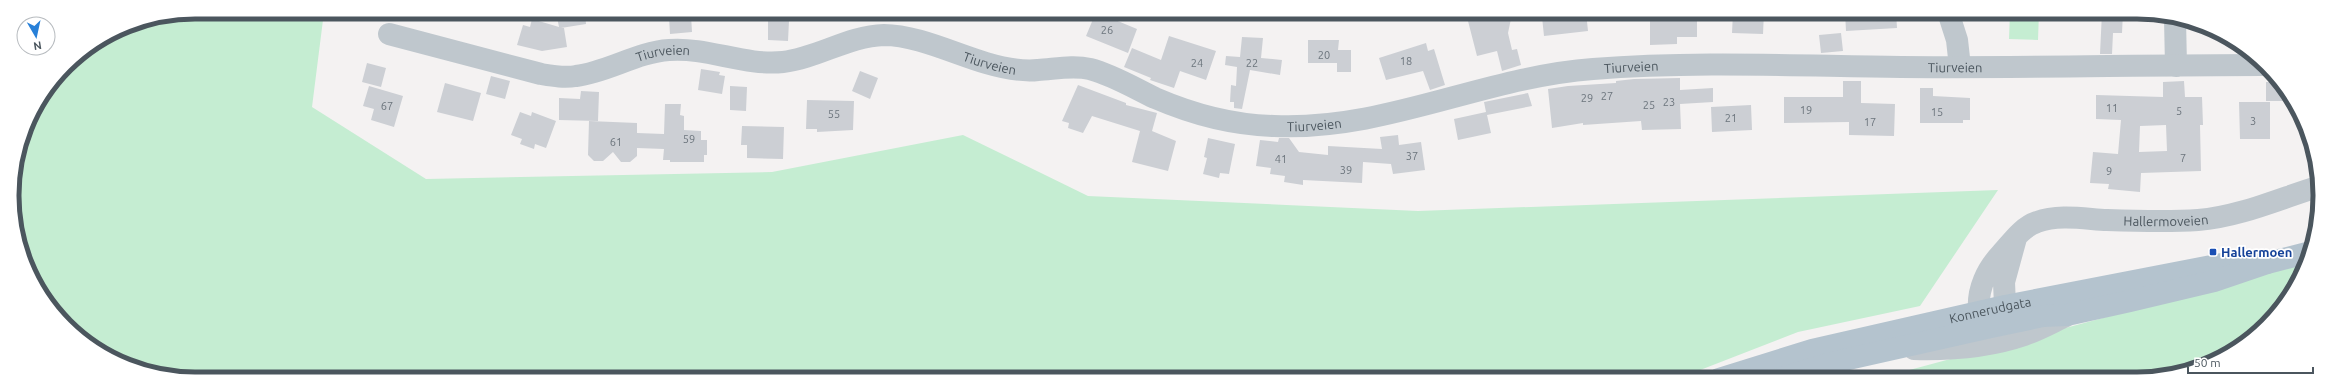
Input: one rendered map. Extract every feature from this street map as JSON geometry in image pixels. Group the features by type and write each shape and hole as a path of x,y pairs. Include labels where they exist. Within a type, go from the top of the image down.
{"main road":[{"name":"Konnerudgata","path":"1741,372 1812,350 1985,319 2067,315 2214,281 2267,263 2303,254"},
{"name":"Konnerudgata","path":"2005,306 2227,263 2267,263"},
{"name":"Konnerudgata","path":"1804,372 1895,348 1985,319"}],"street":[{"path":"1950,19 1957,40 1960,68"},
{"path":"2174,23 2176,66"},
{"name":"Tiurveien","path":"389,34 541,74 565,77 586,74 652,53 671,50 727,56 758,62 779,62 805,57 852,40 896,36 1011,69 1032,71 1063,68 1090,69 1115,78 1159,100 1202,115 1243,124 1275,126 1319,126 1352,122 1398,113 1518,79 1592,69 1723,65 1960,68 2255,65"},
{"name":"Hallermoveien","path":"1985,319 1978,302 1986,275 1996,260 2016,238 2028,227 2038,222 2051,220 2199,220 2231,214 2313,188"},
{"path":"1985,319 2005,306 2004,282 2016,238"},
{"path":"1895,348 1938,349 1979,346 2025,335 2067,315"}],"green space":[{"path":"184,19 323,19 312,107 426,179 772,172 963,135 1088,196 1418,211 1998,190 1920,306 1798,332 1695,372 184,372 161,369 139,363 117,354 88,336 55,303 37,274 28,252 22,230 19,207 19,184 22,161 32,128 55,88 88,55 117,37 139,28 161,22"},
{"path":"2010,19 2039,19 2038,40 2009,39"},
{"path":"2299,265 2277,303 2244,336 2204,359 2171,369 2148,372 1902,372"}],"building":[{"path":"532,19 559,27 557,19 586,19 586,24 561,28 564,28 567,47 542,51 517,45 523,25 530,27"},
{"path":"669,19 691,19 692,32 670,34"},
{"path":"1093,19 1113,19 1137,29 1128,53 1086,36"},
{"path":"1475,19 1486,19 1486,21 1493,19 1511,19 1508,33 1512,50 1517,49 1521,65 1502,71 1497,51 1477,56 1468,21"},
{"path":"1542,19 1587,19 1588,31 1544,36"},
{"path":"1650,19 1697,19 1697,37 1677,37 1677,44 1650,45"},
{"path":"1733,19 1764,19 1763,34 1732,33"},
{"path":"1845,19 1896,19 1897,28 1846,31"},
{"path":"2102,19 2123,19 2122,33 2113,33 2112,54 2100,54"},
{"path":"768,20 789,21 788,41 768,40"},
{"path":"1841,33 1843,51 1821,53 1819,35"},
{"path":"1169,36 1216,51 1206,80 1180,71 1174,88 1150,80 1151,78 1124,67 1132,48 1161,60"},
{"path":"1242,37 1263,38 1261,58 1282,60 1280,75 1250,70 1242,109 1234,108 1234,102 1230,102 1231,85 1236,86 1237,67 1225,65 1226,56 1240,57"},
{"path":"1308,40 1339,40 1338,50 1351,50 1351,72 1337,72 1337,63 1308,63"},
{"path":"1426,43 1428,51 1434,49 1445,85 1430,90 1423,71 1386,80 1379,58"},
{"path":"367,63 386,68 381,87 362,82"},
{"path":"701,69 720,72 719,75 725,76 722,94 698,90"},
{"path":"860,71 878,78 870,99 852,91"},
{"path":"491,76 510,81 505,99 486,94"},
{"path":"1680,78 1680,90 1713,88 1713,102 1680,104 1681,129 1642,130 1641,121 1583,125 1583,123 1552,128 1548,89 1568,86 1616,83 1616,81 1634,79"},
{"path":"1843,81 1861,81 1861,103 1895,104 1894,136 1849,135 1849,122 1784,123 1784,97 1843,97"},
{"path":"2184,81 2185,97 2202,97 2203,125 2200,125 2201,171 2141,173 2140,192 2108,189 2109,184 2090,183 2093,152 2118,154 2121,120 2096,119 2096,95 2163,97 2163,82","holes":["2166,125 2167,151 2139,152 2140,126"]},
{"path":"2266,82 2272,82 2285,101 2266,101"},
{"path":"445,83 481,93 473,121 437,112"},
{"path":"1078,85 1126,103 1126,105 1157,113 1152,131 1176,141 1168,171 1132,162 1140,131 1092,116 1083,133 1068,128 1069,123 1062,121"},
{"path":"369,86 403,96 394,127 371,120 374,109 363,106"},
{"path":"730,86 747,87 746,111 730,110"},
{"path":"1920,88 1933,88 1933,96 1970,98 1970,120 1963,120 1963,123 1920,123"},
{"path":"581,91 599,92 598,121 559,120 559,98 580,99"},
{"path":"1528,93 1532,106 1487,115 1491,133 1458,140 1454,119 1486,112 1484,102"},
{"path":"807,100 854,101 853,130 817,132 817,129 806,129"},
{"path":"2239,102 2270,102 2270,139 2240,139"},
{"path":"665,104 681,104 680,115 684,116 684,130 701,131 701,140 707,140 707,155 704,155 704,162 670,162 670,160 663,160 664,149 637,148 637,156 630,162 621,162 613,152 603,161 594,161 588,155 589,121 637,123 637,133 664,134"},
{"path":"1751,105 1752,130 1712,132 1711,107"},
{"path":"520,112 531,116 532,112 556,121 546,148 535,144 534,149 520,144 522,139 511,135"},
{"path":"742,126 784,127 783,159 747,158 747,145 741,145"},
{"path":"1398,135 1399,145 1421,142 1425,170 1393,174 1391,164 1363,162 1362,183 1303,180 1303,185 1284,182 1285,176 1270,174 1271,168 1256,166 1260,140 1278,142 1279,138 1289,138 1299,152 1328,155 1328,146 1382,149 1380,137"},
{"path":"1208,138 1235,144 1229,174 1220,173 1219,178 1203,174 1207,158 1204,157"}],"place":[{"name":"Hallermoen","path":"2213,252"}]}
